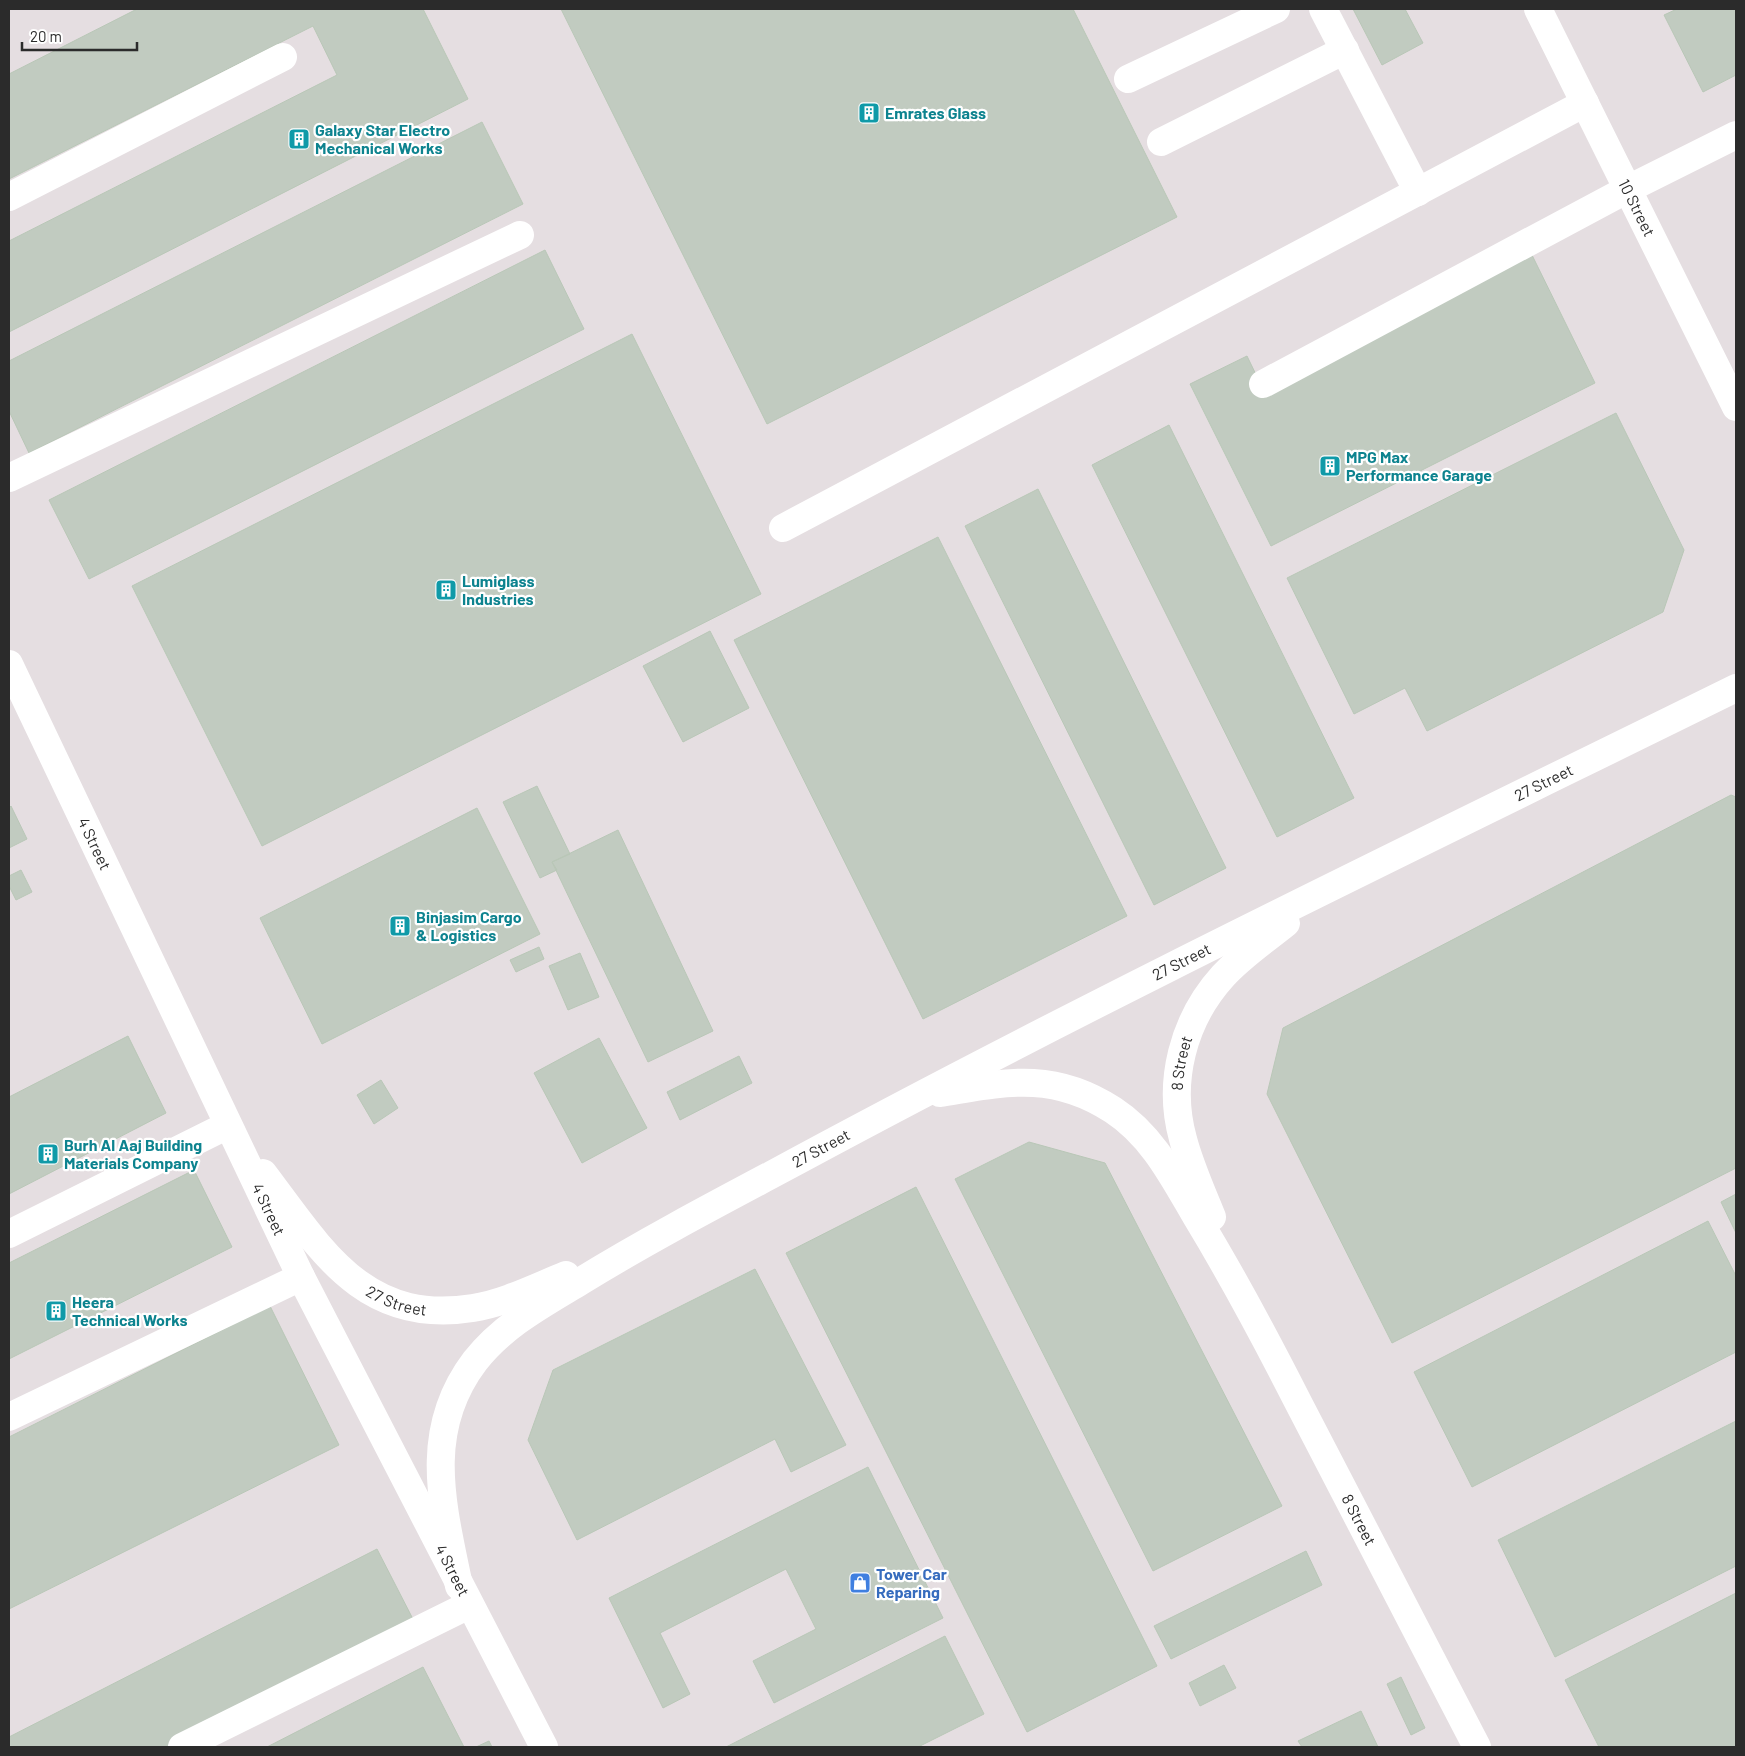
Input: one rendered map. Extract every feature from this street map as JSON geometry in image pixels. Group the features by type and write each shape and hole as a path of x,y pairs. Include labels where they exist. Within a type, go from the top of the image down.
{"street":[{"path":"1128,79 1276,9"},
{"path":"1323,9 1418,192"},
{"name":"10 Street","path":"1538,9 1736,407"},
{"path":"1161,142 1344,50"},
{"path":"9,197 283,57"},
{"path":"783,528 1585,103"},
{"path":"1263,384 1628,189 1736,135"},
{"path":"9,478 520,235"},
{"name":"4 Street","path":"9,664 300,1277 544,1747"},
{"name":"27 Street","path":"464,1596 441,1496 440,1450 444,1427 461,1384 478,1358 504,1331 523,1317 634,1249 913,1098 1334,886 1736,688"},
{"name":"8 Street","path":"1242,1293 1183,1139 1177,1098 1179,1065 1185,1040 1195,1017 1207,996 1223,976 1255,948 1334,886"},
{"name":"8 Street","path":"913,1098 1005,1082 1033,1082 1062,1087 1114,1110 1156,1150 1242,1293 1476,1747"},
{"path":"9,1234 228,1126"},
{"name":"27 Street","path":"228,1126 328,1258 363,1288 383,1299 405,1306 452,1311 474,1308 497,1302 634,1249"},
{"path":"9,1417 300,1277"},
{"path":"182,1747 464,1596"}],"shaded area":[{"path":"9,9 1736,9 1736,1747 9,1747"}],"building":[{"name":"Galaxy Star Electro Mechanical Works","path":"137,9 423,9 468,99 9,332 9,241 337,75 313,26 9,179 9,74"},
{"name":"Emrates Glass","path":"561,9 1073,9 1177,217 767,424"},
{"path":"1353,9 1405,9 1423,43 1382,65"},
{"path":"1677,9 1736,9 1736,75 1703,92 1664,15"},
{"path":"482,122 523,204 29,453 9,411 9,361"},
{"path":"545,250 584,329 89,579 49,500"},
{"name":"MPG Max Performance Garage","path":"1530,251 1595,383 1271,546 1190,384 1247,356 1262,387"},
{"name":"Lumiglass Industries","path":"632,334 761,594 262,846 132,586"},
{"path":"1616,413 1684,550 1663,612 1427,731 1405,688 1354,714 1287,578"},
{"path":"1169,425 1354,798 1277,837 1092,465"},
{"path":"1038,489 1226,868 1154,905 965,526"},
{"path":"938,537 1127,916 923,1019 734,640"},
{"path":"710,631 749,708 683,742 643,666"},
{"path":"537,786 570,854 552,862 557,870 540,878 503,802"},
{"path":"1731,795 1736,797 1736,1168 1392,1343 1267,1094 1283,1028"},
{"path":"11,806 27,839 9,848 9,808"},
{"name":"Binjasim Cargo & Logistics","path":"477,808 540,934 322,1044 260,918"},
{"path":"618,830 713,1031 648,1062 552,862"},
{"path":"21,870 32,892 16,900 9,886 9,876"},
{"path":"539,947 544,959 516,972 510,960"},
{"path":"580,953 599,997 568,1010 549,966"},
{"name":"Burh Al Aaj Building Materials Company","path":"128,1036 166,1113 9,1194 9,1097"},
{"path":"599,1038 647,1128 582,1163 534,1073"},
{"path":"739,1056 752,1083 680,1120 667,1092"},
{"path":"381,1080 398,1108 374,1124 357,1095"},
{"path":"1029,1142 1105,1163 1282,1506 1153,1571 955,1179"},
{"name":"Heera Technical Works","path":"194,1170 232,1247 9,1359 9,1263"},
{"path":"916,1187 1157,1666 1027,1732 786,1253"},
{"path":"1736,1194 1736,1233 1721,1202"},
{"path":"1708,1221 1736,1276 1736,1352 1472,1487 1414,1372"},
{"path":"755,1269 846,1445 791,1472 775,1439 577,1540 528,1440 553,1370"},
{"path":"270,1306 339,1445 9,1609 9,1437"},
{"path":"1736,1421 1736,1566 1555,1657 1498,1540"},
{"name":"Tower Car Reparing","path":"868,1467 943,1618 774,1703 753,1661 816,1629 786,1569 660,1633 690,1694 663,1708 609,1598"},
{"path":"377,1549 415,1623 172,1747 9,1747 9,1737"},
{"path":"1306,1551 1322,1585 1171,1659 1154,1626"},
{"path":"1736,1593 1736,1747 1599,1747 1565,1680"},
{"path":"945,1636 984,1714 918,1747 726,1747"},
{"path":"1224,1665 1236,1688 1200,1706 1189,1683"},
{"path":"423,1667 464,1747 267,1747"},
{"path":"1401,1677 1425,1728 1411,1735 1387,1684"},
{"path":"1361,1711 1378,1747 1302,1747 1298,1741"},
{"path":"489,1741 492,1747 476,1747"}],"place":[{"name":"Emrates Glass","path":"869,113"},
{"name":"Galaxy Star Electro Mechanical Works","path":"299,139"},
{"name":"MPG Max Performance Garage","path":"1330,466"},
{"name":"Lumiglass Industries","path":"446,590"},
{"name":"Binjasim Cargo & Logistics","path":"400,926"},
{"name":"Burh Al Aaj Building Materials Company","path":"48,1154"},
{"name":"Heera Technical Works","path":"56,1311"},
{"name":"Tower Car Reparing","path":"860,1583"}]}
